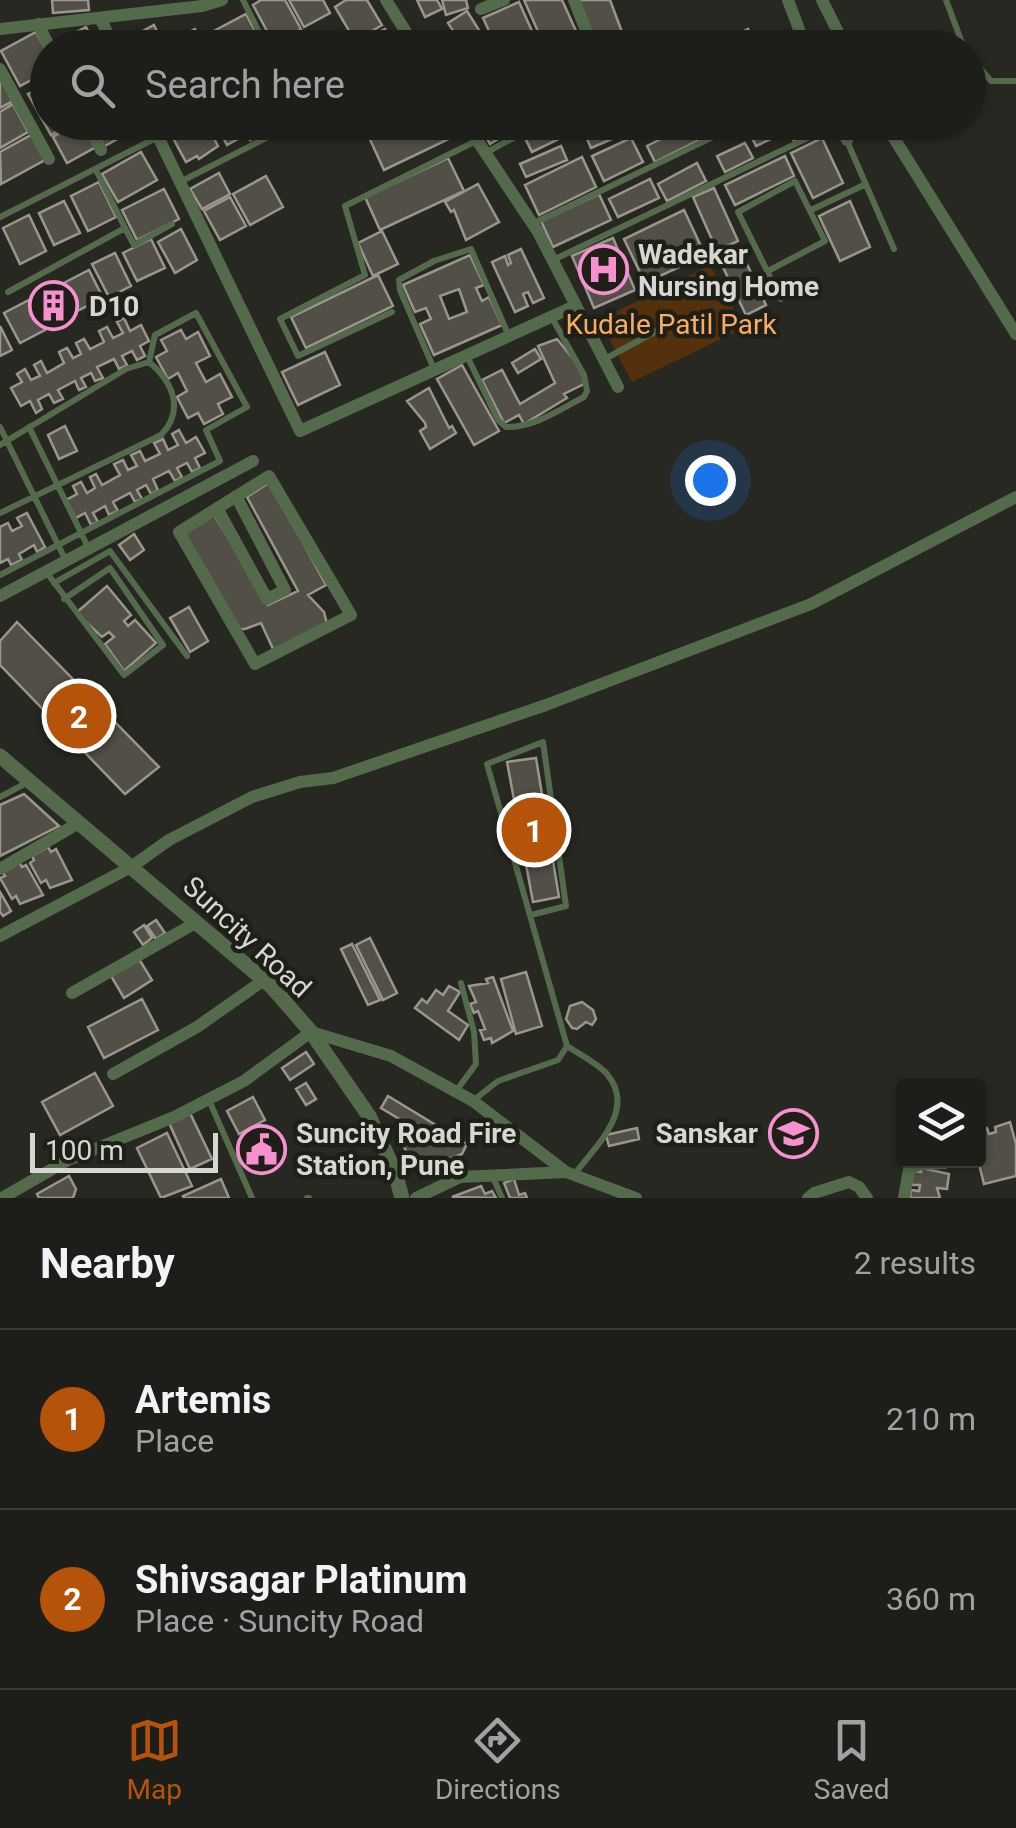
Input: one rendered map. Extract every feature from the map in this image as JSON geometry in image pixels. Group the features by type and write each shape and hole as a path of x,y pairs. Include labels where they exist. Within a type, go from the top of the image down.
{"street":[{"path":"0,28 202,6 222,0"},
{"path":"386,0 405,30"},
{"path":"481,9 504,0"},
{"path":"574,0 586,30"},
{"path":"788,0 799,30"},
{"path":"822,0 837,30"},
{"path":"100,18 106,30"},
{"path":"38,24 41,30"},
{"path":"0,69 30,125"},
{"path":"38,140 48,159"},
{"path":"96,140 101,150"},
{"path":"160,140 300,431 575,306"},
{"path":"478,140 532,223 618,386"},
{"path":"895,140 1016,334"},
{"path":"0,596 50,578 66,562 253,461"},
{"path":"270,476 351,616 255,664 179,532 227,502 270,476"},
{"path":"216,482 285,590 267,599 227,502"},
{"path":"0,936 132,867 169,840 252,797 275,788 333,778 546,705 811,604 1016,497"},
{"name":"Suncity Road","path":"1,754 77,824 264,980 311,1032 368,1116 395,1172 402,1198"},
{"path":"0,868 77,824"},
{"path":"72,993 196,922"},
{"path":"113,1074 197,1027 264,980"},
{"path":"2,1198 78,1155 174,1117 244,1081 311,1032 391,1056 473,1101 570,1174 636,1198"},
{"path":"904,1198 909,1168"},
{"path":"416,1198 450,1180 492,1174 570,1174"},
{"path":"808,1198 814,1192 849,1182 859,1186 867,1198"}],"lane":[{"path":"243,0 258,30"},
{"path":"946,0 957,30"},
{"path":"986,75 991,81 1016,80"},
{"path":"0,217 152,140"},
{"path":"181,182 262,140"},
{"path":"392,312 298,356 280,319 365,275 345,206 497,140"},
{"path":"532,223 706,140"},
{"path":"552,261 804,140"},
{"path":"847,140 894,249"},
{"path":"96,170 134,245 172,224"},
{"path":"768,271 825,241 796,181 738,212 781,299"},
{"path":"811,210 866,184"},
{"path":"8,292 125,228"},
{"path":"434,370 400,290 399,280 418,268 471,250 509,336"},
{"path":"0,575 220,461 206,430 247,406 196,313 154,335 149,362"},
{"path":"467,355 498,420 506,427 534,422 584,397 588,391 584,375 551,316"},
{"path":"604,360 660,329"},
{"path":"4,443 126,369 149,362"},
{"path":"0,514 161,435 172,424 176,405 160,371 149,362"},
{"path":"0,426 4,443 35,496 66,562"},
{"path":"29,428 90,550"},
{"path":"64,599 110,568 163,645 124,675 64,599 50,578 110,551 187,656"},
{"path":"530,915 566,906 543,742 487,764 530,915 568,1046 606,1072 620,1097 618,1114 570,1174"},
{"path":"0,798 32,781"},
{"path":"456,1091 476,1064 474,1032 461,983"},
{"path":"473,1101 498,1081 558,1060 568,1046"},
{"path":"208,1098 252,1198"},
{"path":"492,1174 502,1198"}],"green space":[{"name":"Kudale Patil Park","path":"710,265 744,328 632,382 599,320"}],"building":[{"path":"52,0 88,0 89,10 53,13"},
{"path":"261,0 285,0 301,29 266,30 253,5"},
{"path":"289,0 323,0 330,13 304,27"},
{"path":"346,0 367,0 382,25 374,30 349,30 335,7"},
{"path":"417,0 437,0 442,9 425,17"},
{"path":"442,0 466,0 468,8 446,15"},
{"path":"524,0 562,0 576,30 537,30"},
{"path":"579,0 610,0 621,30 590,30"},
{"path":"519,2 532,30 489,30 483,18"},
{"path":"467,11 479,30 452,30 448,23"},
{"path":"246,14 255,30 216,30"},
{"path":"30,35 30,81 20,86 1,51"},
{"path":"0,77 13,101 0,108"},
{"path":"13,104 28,132 0,148 0,112"},
{"path":"30,136 45,160 1,184 0,152"},
{"path":"55,140 92,140 96,147 67,163"},
{"path":"174,140 215,140 218,146 199,159 197,156 186,162"},
{"path":"370,140 447,140 384,170"},
{"path":"526,140 557,140 532,152"},
{"path":"588,140 609,140 591,148"},
{"path":"632,140 643,162 604,181 592,156"},
{"path":"659,140 699,140 655,162 647,146"},
{"path":"823,140 843,183 813,198 791,153"},
{"path":"745,143 753,158 725,172 717,156"},
{"path":"561,146 567,160 526,177 520,164"},
{"path":"141,152 157,180 118,202 102,174"},
{"path":"785,156 794,176 735,205 725,185"},
{"path":"582,157 596,187 539,215 525,185"},
{"path":"448,158 464,191 380,230 365,197"},
{"path":"697,163 706,181 667,201 658,184"},
{"path":"219,173 230,194 202,209 190,189"},
{"path":"266,176 283,207 250,225 233,194"},
{"path":"650,179 659,198 618,217 609,199"},
{"path":"99,182 116,217 88,231 71,196"},
{"path":"478,184 499,222 466,240 454,210 451,212 445,202"},
{"path":"714,188 738,241 717,251 693,197"},
{"path":"164,189 179,219 137,240 122,210"},
{"path":"599,194 611,220 553,247 541,221"},
{"path":"230,197 246,226 220,240 204,211"},
{"path":"64,201 80,233 54,245 39,213"},
{"path":"850,201 870,247 840,261 819,216"},
{"path":"684,210 705,255 645,283 624,239"},
{"path":"29,215 46,251 20,264 3,228"},
{"path":"181,229 197,260 175,273 158,242"},
{"path":"382,231 398,264 373,276 358,243"},
{"path":"613,238 635,290 594,308 572,256"},
{"path":"151,239 165,268 137,281 123,253"},
{"path":"521,249 544,298 533,303 528,292 523,294 528,306 515,312 492,262 505,256 508,265 508,255"},
{"path":"740,249 766,305 746,315 719,259"},
{"path":"115,253 131,286 109,297 92,264"},
{"path":"470,255 484,285 476,288 482,301 489,297 502,325 434,355 420,324 431,319 426,308 415,312 403,285","holes":["459,289 467,312 449,319 440,296"]},
{"path":"89,270 103,298 77,311 62,284"},
{"path":"378,275 393,306 306,348 291,317"},
{"name":"D10","path":"59,285 74,314 48,327 33,298"},
{"path":"29,300 45,330 20,343 4,313"},
{"path":"124,318 130,331 141,325 149,341 140,346 145,356 137,360 132,351 122,356 127,365 119,369 114,359 97,367 103,378 95,381 91,373 81,378 86,387 79,390 75,381 58,390 63,399 54,403 49,394 38,400 42,409 36,413 30,401 21,406 11,388 22,382 17,374 25,369 31,380 40,376 34,365 41,361 47,373 64,363 59,352 67,348 73,358 81,354 76,343 84,339 90,349 104,342 99,331 107,327 113,338 123,333 117,322"},
{"path":"0,326 12,350 0,356"},
{"path":"181,330 186,339 198,332 210,356 196,363 206,382 220,374 232,397 218,404 223,414 204,424 198,413 188,418 177,397 187,391 178,373 168,379 156,357 167,351 161,340"},
{"path":"557,339 586,383 524,424 519,415 504,423 482,380 502,370 520,404 555,383 538,346"},
{"path":"535,349 541,359 518,373 512,363"},
{"path":"325,352 340,385 298,405 282,372"},
{"path":"462,365 499,431 474,445 437,379"},
{"path":"429,388 449,428 452,426 456,433 430,449 420,431 425,423 407,401"},
{"path":"65,426 77,451 59,459 48,435"},
{"path":"179,430 186,443 196,437 205,453 195,458 200,468 192,472 187,463 177,468 182,477 175,481 169,471 153,479 158,490 151,494 146,485 137,490 142,499 135,502 130,493 113,502 118,511 109,515 105,506 93,513 98,522 91,525 85,513 76,518 66,500 77,494 73,486 81,482 87,493 95,488 90,477 96,474 102,485 120,475 114,464 123,460 128,470 137,466 131,455 140,451 145,461 160,454 154,443 163,439 168,450 178,445 172,434"},
{"path":"270,482 326,585 308,595 324,612 327,624 274,651 261,623 235,629 183,533 214,514 268,605 298,591 247,497"},
{"path":"27,513 45,547 37,552 34,545 19,554 22,560 11,565 8,559 0,563 0,527 8,523 12,531 22,526 17,518"},
{"path":"134,534 144,550 130,560 119,545"},
{"path":"107,586 131,615 124,621 128,626 135,620 156,643 124,671 105,644 114,637 109,632 102,637 76,613"},
{"path":"189,607 208,641 190,652 170,618"},
{"path":"17,622 159,767 125,794 0,665 0,641"},
{"path":"536,758 559,897 533,902 507,762"},
{"path":"24,794 59,826 0,856 0,805"},
{"path":"48,847 51,852 56,849 72,880 50,888 46,880 41,883 30,863 34,860 32,856"},
{"path":"19,862 22,867 26,865 43,895 20,904 16,896 12,899 0,878 5,876 2,871"},
{"path":"0,892 11,911 3,916 0,912"},
{"path":"156,920 165,933 156,939 147,926"},
{"path":"144,925 152,938 143,945 134,932"},
{"path":"370,938 397,993 383,1000 356,945"},
{"path":"352,944 380,1000 368,1005 341,949"},
{"path":"139,959 152,980 124,998 111,976"},
{"path":"526,972 542,1026 516,1034 501,979"},
{"path":"493,977 513,1031 492,1043 491,1038 484,1040 480,1030 485,1029 478,1011 474,1013 470,1004 476,1002 469,986 488,983 486,979"},
{"path":"449,986 460,992 448,1011 468,1025 459,1040 415,1008 422,999 427,1003 436,990 443,995"},
{"path":"142,999 158,1030 104,1058 88,1027"},
{"path":"582,1002 593,1010 596,1019 592,1025 586,1022 572,1028 566,1019 570,1006"},
{"path":"306,1052 314,1064 290,1080 282,1068"},
{"path":"95,1073 113,1106 60,1135 42,1102"},
{"path":"306,1083 316,1099 306,1105 296,1089"},
{"path":"388,1096 467,1144 462,1154 433,1165 416,1161 406,1151 397,1131 401,1120 381,1108"},
{"path":"253,1097 265,1120 239,1134 227,1111"},
{"path":"190,1113 212,1159 190,1169 169,1123"},
{"path":"1010,1122 1016,1144 1016,1176 984,1184 980,1168 986,1168 986,1128 989,1134 996,1132 995,1127"},
{"path":"637,1128 639,1139 609,1146 606,1135"},
{"path":"167,1133 192,1186 161,1198 137,1148"},
{"path":"921,1168 949,1174 947,1189 937,1188 940,1198 910,1198 911,1190 919,1191 920,1185 911,1185 913,1171 921,1172"},
{"path":"69,1176 76,1189 73,1198 39,1198 37,1194"},
{"path":"221,1179 229,1198 183,1196"},
{"path":"514,1179 519,1195 525,1193 527,1198 510,1198 504,1183"},
{"path":"481,1186 485,1194 492,1191 496,1198 452,1197"}],"place":[{"name":"Wadekar Nursing Home","path":"603,270"},
{"name":"D10","path":"54,306"},
{"name":"Shivsagar Platinum","path":"79,716"},
{"name":"Artemis","path":"534,830"},
{"name":"Sanskar","path":"793,1133"},
{"name":"Suncity Road Fire Station, Pune","path":"261,1149"}]}
